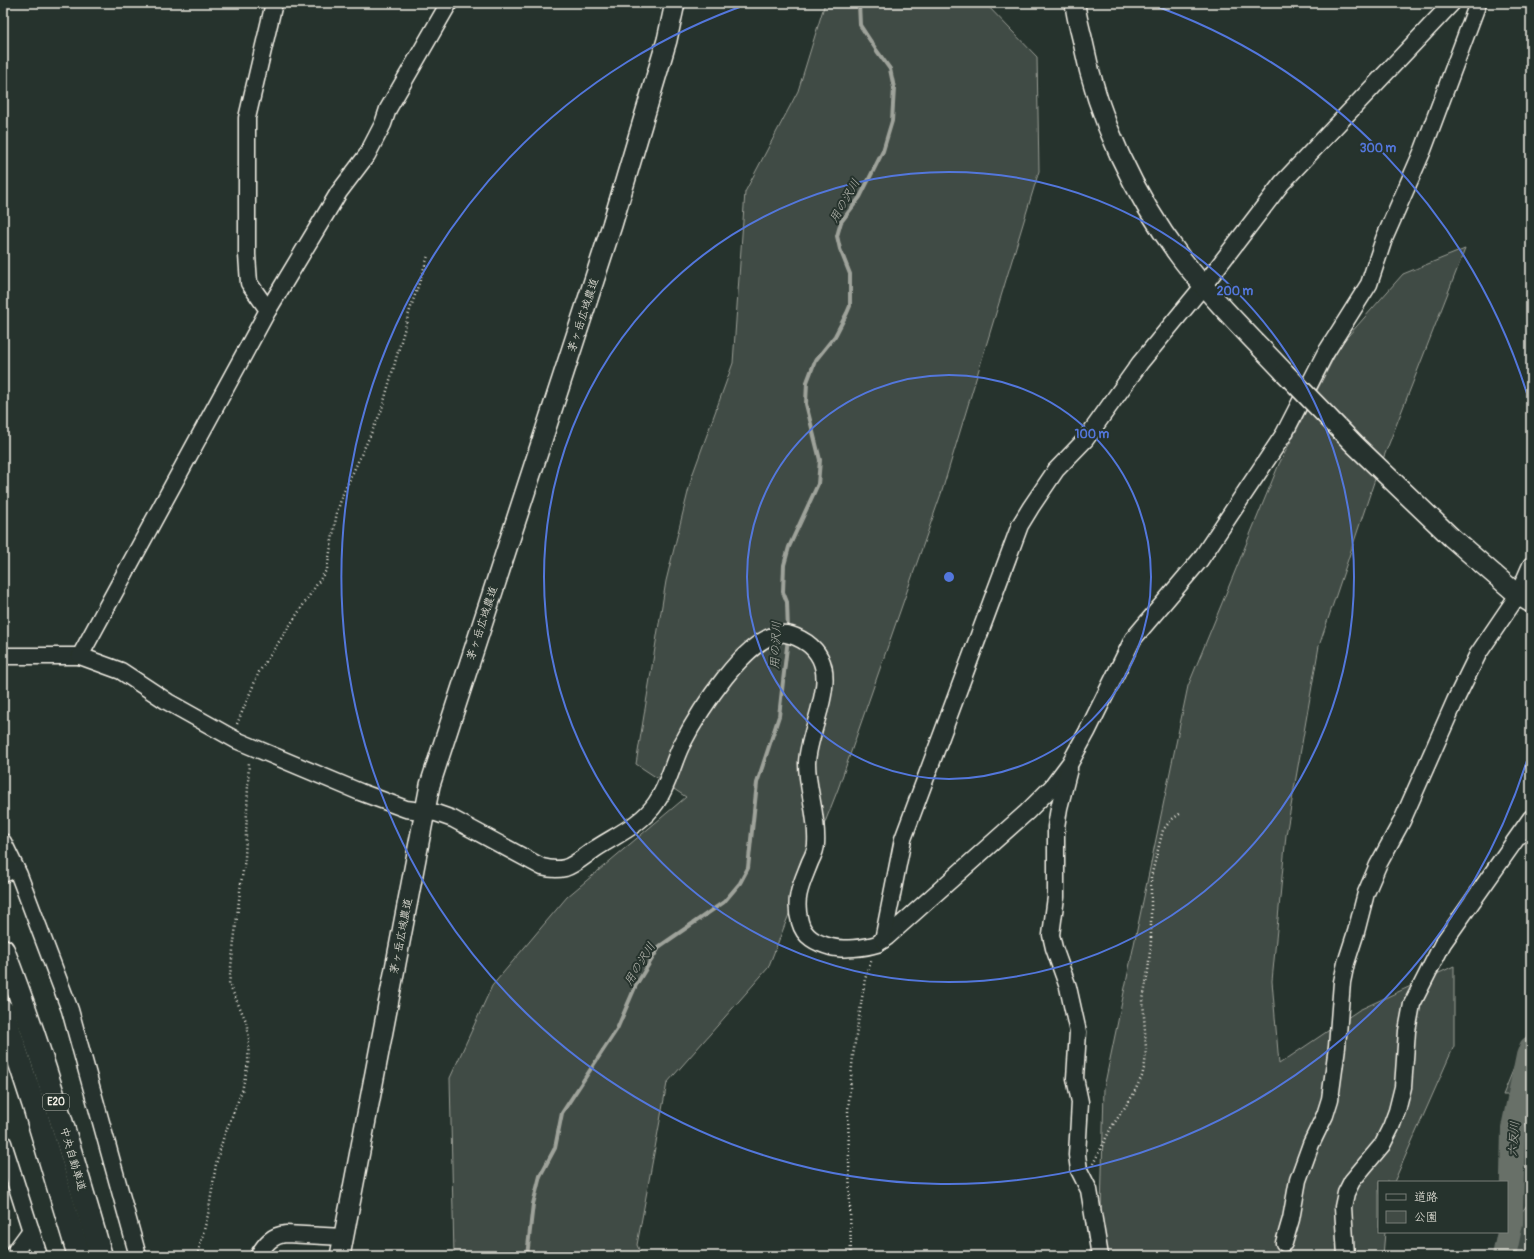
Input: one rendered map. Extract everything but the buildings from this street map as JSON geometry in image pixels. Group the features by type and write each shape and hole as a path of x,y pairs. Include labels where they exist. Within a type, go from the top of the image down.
{"highway":[{"name":"中央自動車道","path":"3,950 22,999 54,1095 101,1256"},
{"name":"中央自動車道","path":"3,1011 33,1103 79,1256"}],"street":[{"path":"268,310 249,283 247,255 247,118 274,3"},
{"path":"80,656 268,310 339,192 367,155 383,124 388,109 449,3"},
{"name":"茅ヶ岳広域農道","path":"340,1256 430,785 612,225 667,40 675,3"},
{"path":"1076,3 1087,66 1101,108 1118,150 1148,209 1182,259 1285,373 1355,445 1451,537 1524,599"},
{"path":"880,942 903,839 1020,525 1031,506 1056,470 1084,440 1140,363 1204,285 1282,183 1452,3"},
{"path":"3,656 80,656 121,671 168,702 231,737 360,792 406,809 436,814 453,819 542,867 553,869 565,868 637,824 649,813 666,784 680,748 699,714 708,700 745,654 757,644 774,636 785,634 799,638 817,652 823,663 825,678 824,691 808,749 807,765 817,827 816,847 799,890 797,902 801,925 808,937 818,944 836,948 853,948 880,942 1027,812 1052,787 1070,763 1087,732 1133,639 1200,560 1284,434 1325,354 1369,284 1384,239 1423,150 1478,3"},
{"path":"1284,1243 1291,1219 1298,1180 1311,1144 1326,1115 1330,1099 1337,1047 1342,982 1366,893 1378,865 1402,821 1455,701 1478,654 1524,599 1531,565"},
{"path":"1070,763 1056,827 1056,898 1051,935 1068,987 1078,1032 1075,1078 1080,1102 1077,1155 1079,1170 1089,1190 1100,1256"},
{"path":"1346,1256 1342,1207 1346,1193 1352,1181 1382,1145 1397,1111 1403,1087 1407,1031 1414,998 1444,943 1531,818"},
{"path":"3,842 9,872 70,1010 138,1256"},
{"path":"3,1143 39,1256"},
{"path":"12,1256 31,1230"},
{"path":"258,1256 264,1246 277,1235 286,1234 344,1237"}],"path":[{"path":"231,737 259,672 327,569 337,512 343,494 381,412 409,313 428,256"},
{"path":"197,1256 208,1215 216,1164 223,1139 242,1091 248,1063 249,1038 246,1021 229,984 245,859 251,746"},
{"path":"1086,1183 1097,1154 1111,1128 1133,1095 1142,1076 1145,1064 1146,1048 1143,1000 1151,941 1151,877 1163,830 1171,820 1181,813"},
{"path":"851,1256 848,1111 853,1054 865,979 880,942"}],"green space":[{"path":"825,3 985,3 1037,57 1039,171 942,491 838,789 768,968 667,1083 637,1245 642,1256 454,1256 450,1078 492,986 567,897 686,797 636,764 666,581 692,476 733,363 745,192 798,91"},
{"path":"1465,249 1374,482 1319,646 1286,835 1272,981 1279,1064 1359,1010 1454,966 1454,1046 1394,1181 1378,1181 1378,1233 1385,1233 1383,1256 1100,1256 1104,1088 1188,686 1279,464 1341,344 1403,274"},
{"path":"1531,1026 1531,1095 1503,1095"},
{"path":"1531,1200 1531,1256 1493,1256 1501,1239 1506,1233 1508,1233 1508,1230"}],"waterway":[{"name":"用の沢川","path":"788,631 787,602 783,592 784,565 789,547 818,484 820,460 806,404 807,382 815,361 835,336 850,306 850,274 840,249 837,236 841,222 860,197 883,151 892,121 894,88 890,69 860,25 859,3"},
{"name":"用の沢川","path":"527,1256 533,1204 540,1176 555,1148 562,1113 617,1029 636,985 660,946 724,902 740,883 748,868 757,783 779,716 788,638"},
{"name":"六反川","path":"1504,1256 1511,1223 1513,1128 1531,1048"}]}
